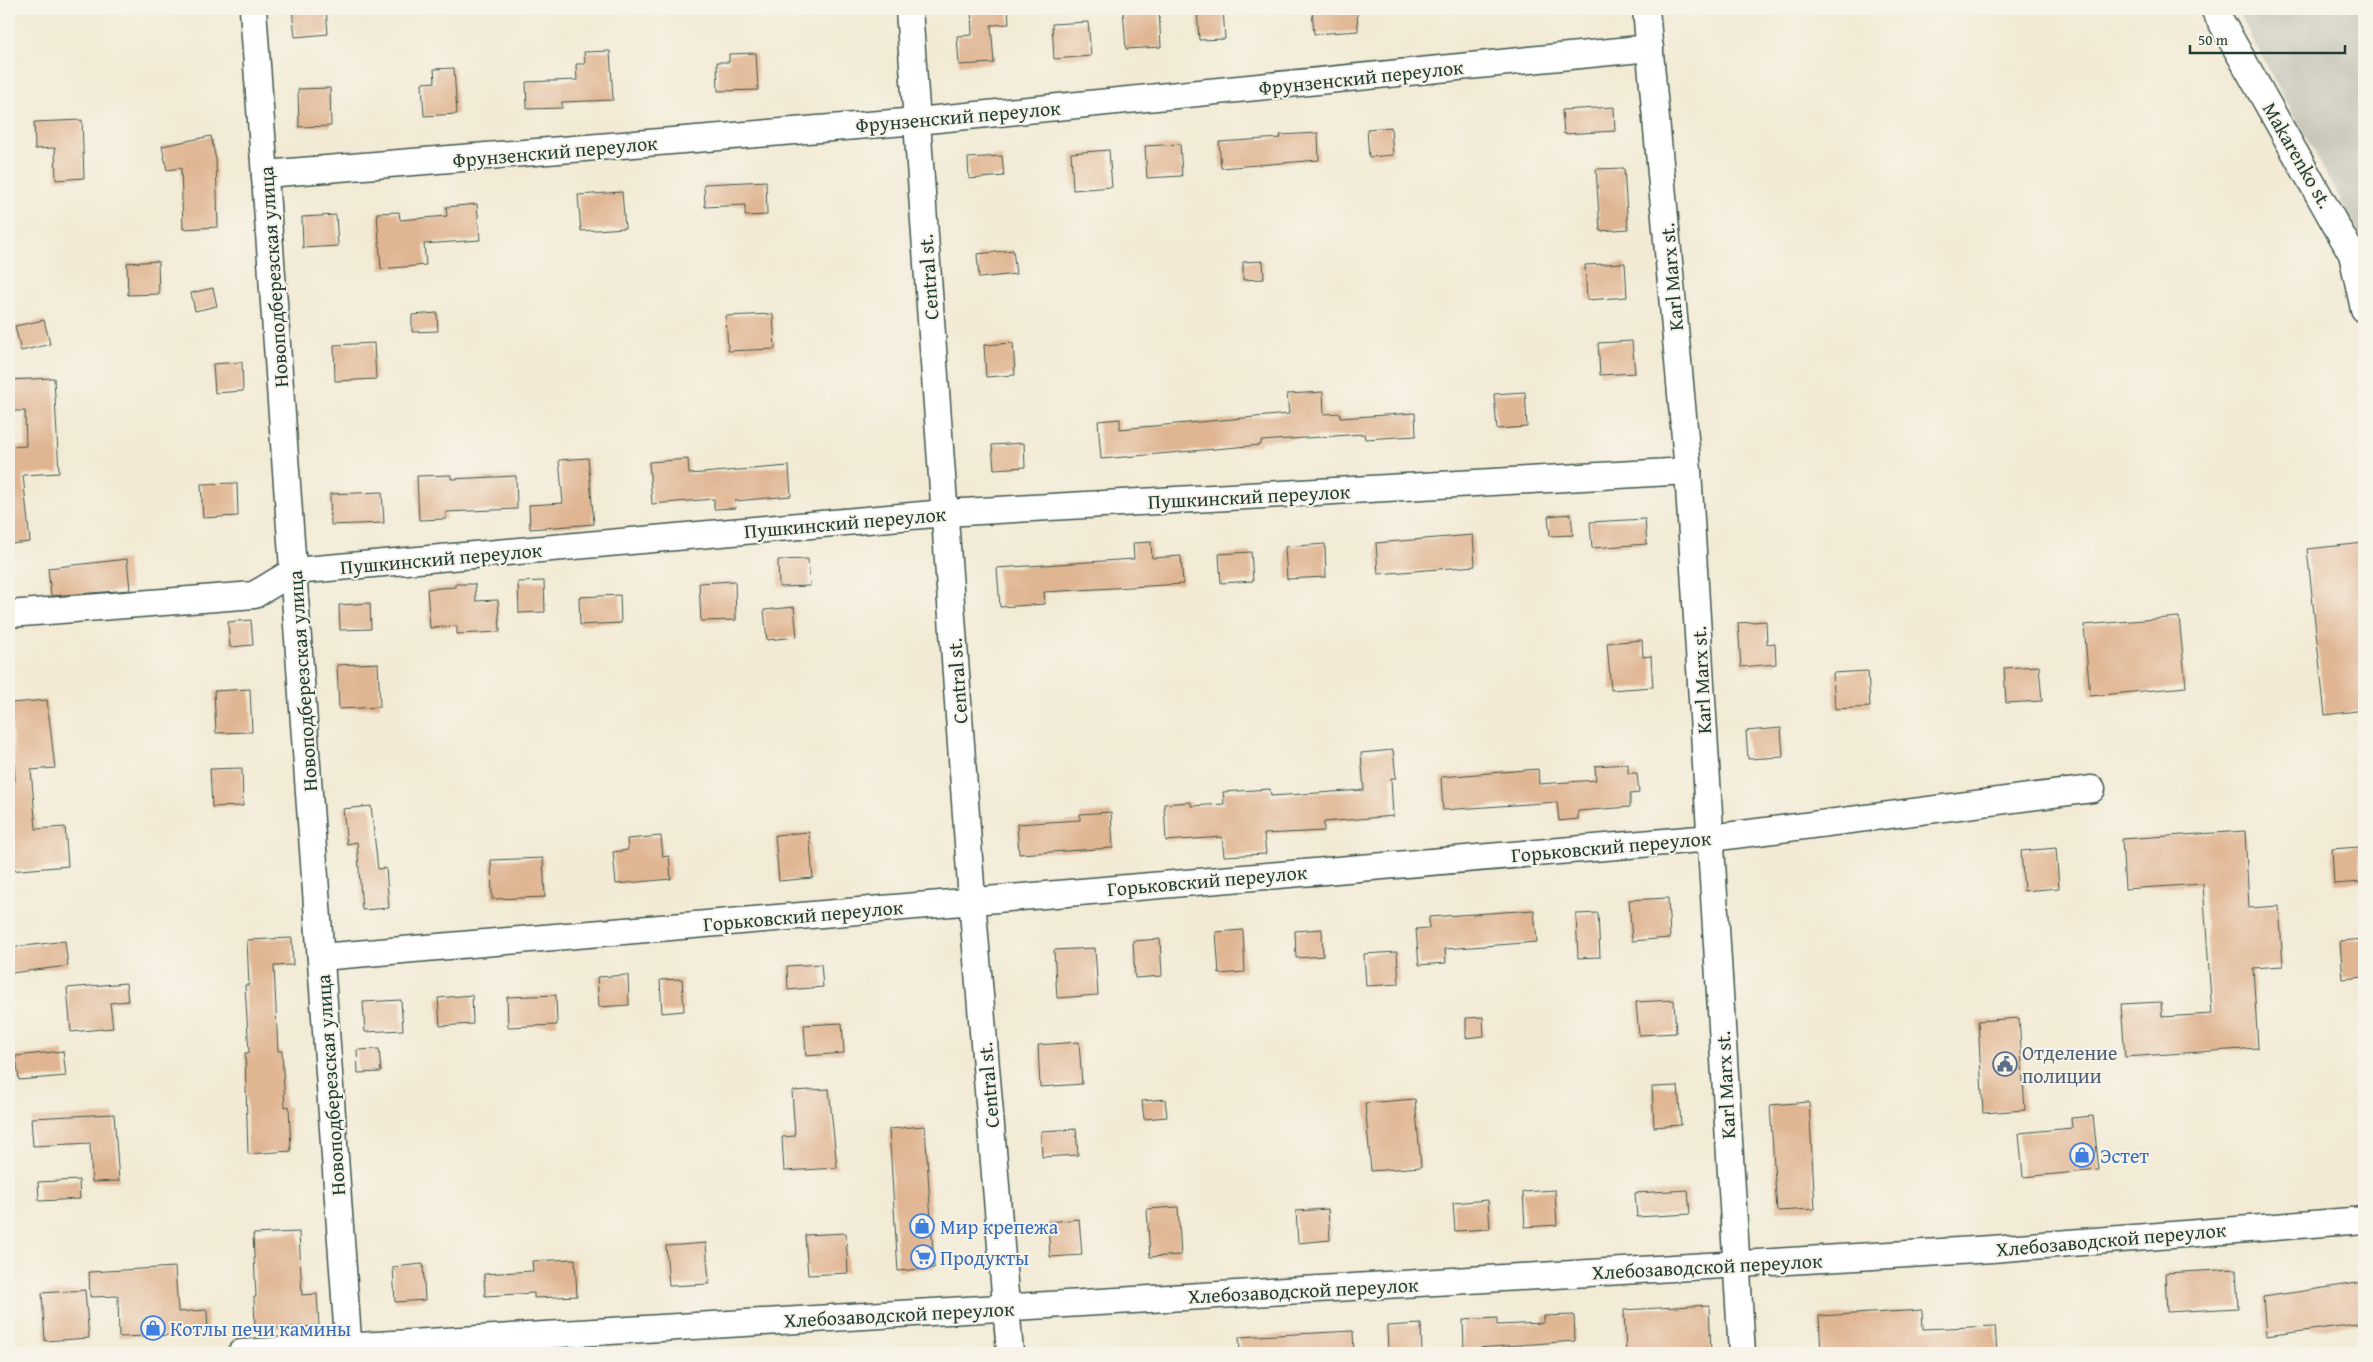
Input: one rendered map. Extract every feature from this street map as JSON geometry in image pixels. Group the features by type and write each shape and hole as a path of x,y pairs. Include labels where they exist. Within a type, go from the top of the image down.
{"street":[{"name":"Новоподберезская улица","path":"253,9 348,1350"},
{"name":"Central st.","path":"910,9 972,900 1010,1353"},
{"name":"Karl Marx st.","path":"1646,9 1688,471 1742,1353"},
{"name":"Makarenko st.","path":"2214,9 2352,254 2364,309"},
{"name":"Фрунзенский переулок","path":"265,174 917,121 1650,48"},
{"name":"Пушкинский переулок","path":"9,614 254,595 294,571 945,513 1688,471"},
{"name":"Горьковский переулок","path":"321,957 1711,838 2092,789"},
{"name":"Хлебозаводской переулок","path":"241,1353 348,1350 1007,1307 1992,1249 2364,1220"}],"shaded area":[{"path":"2236,9 2364,9 2364,267 2343,205"}],"building":[{"path":"292,9 326,9 328,34 295,37"},
{"path":"971,9 1008,9 1009,24 991,25 994,63 959,65 957,36 972,35"},
{"path":"1123,9 1159,9 1161,47 1126,49"},
{"path":"1197,9 1223,9 1225,39 1199,40"},
{"path":"1312,9 1357,9 1358,31 1314,34"},
{"path":"1088,22 1091,56 1054,59 1052,24"},
{"path":"610,51 613,100 562,102 562,108 527,109 526,82 577,80 576,64 585,64 584,52"},
{"path":"756,53 758,90 718,91 717,62 729,62 729,54"},
{"path":"454,68 457,114 424,116 422,83 435,82 434,69"},
{"path":"330,88 331,126 299,127 298,89"},
{"path":"1614,107 1615,131 1564,134 1562,110"},
{"path":"82,120 84,178 56,180 55,148 35,149 34,122"},
{"path":"1391,127 1393,155 1369,157 1367,129"},
{"path":"1318,133 1319,160 1221,168 1219,142 1281,138 1280,135"},
{"path":"211,136 216,160 218,227 183,229 181,168 167,170 162,146"},
{"path":"1180,144 1182,176 1147,178 1145,146"},
{"path":"1109,150 1112,187 1073,190 1071,153"},
{"path":"1002,156 1004,176 969,179 968,158"},
{"path":"1624,168 1628,229 1600,231 1596,169"},
{"path":"766,181 767,215 745,216 745,205 705,207 704,184"},
{"path":"622,192 625,228 581,231 578,195"},
{"path":"477,204 480,240 424,244 426,265 381,269 377,213 399,212 400,220 447,216 446,207"},
{"path":"336,215 338,246 303,248 302,217"},
{"path":"1013,250 1016,274 979,278 977,254"},
{"path":"158,261 159,294 128,295 127,263"},
{"path":"1263,261 1264,279 1243,280 1243,262"},
{"path":"1625,263 1627,297 1587,300 1585,265"},
{"path":"213,288 217,306 195,311 191,293"},
{"path":"437,313 438,331 412,332 412,315"},
{"path":"773,314 775,349 728,351 726,316"},
{"path":"44,320 50,344 21,351 15,326"},
{"path":"1632,341 1635,373 1600,375 1598,343"},
{"path":"374,343 376,379 335,381 334,345"},
{"path":"1013,343 1015,375 986,377 984,345"},
{"path":"242,362 243,391 215,393 213,364"},
{"path":"54,378 59,473 23,475 30,542 9,544 9,447 26,446 25,411 9,411 9,380"},
{"path":"1323,392 1324,414 1340,413 1340,418 1415,413 1416,436 1365,439 1364,434 1261,441 1261,445 1101,459 1098,421 1120,419 1120,429 1289,414 1287,394"},
{"path":"1525,392 1527,427 1497,429 1494,394"},
{"path":"1024,443 1025,467 994,469 992,445"},
{"path":"588,458 594,524 530,529 529,505 563,503 559,460"},
{"path":"688,459 689,474 789,466 791,496 735,501 736,508 714,509 714,499 652,504 649,462"},
{"path":"451,475 451,479 516,476 517,509 446,512 446,519 419,520 417,476"},
{"path":"237,483 238,516 203,518 201,484"},
{"path":"382,492 384,523 331,525 330,494"},
{"path":"1571,514 1573,535 1550,536 1548,516"},
{"path":"1645,519 1647,544 1592,548 1590,522"},
{"path":"1473,535 1475,566 1378,574 1376,543"},
{"path":"1151,542 1152,558 1181,556 1183,584 1044,592 1045,604 1000,607 997,568 1134,559 1133,543"},
{"path":"2364,543 2364,710 2325,715 2307,549"},
{"path":"1325,544 1326,577 1287,579 1285,547"},
{"path":"1251,552 1253,581 1221,583 1219,554"},
{"path":"127,559 130,590 51,596 48,568"},
{"path":"808,559 810,586 779,587 778,560"},
{"path":"544,581 545,612 519,613 518,582"},
{"path":"735,581 736,620 701,621 699,583"},
{"path":"455,584 475,584 476,601 498,600 500,632 457,634 457,626 430,628 427,589 455,587"},
{"path":"620,595 621,623 580,625 579,597"},
{"path":"370,603 371,629 340,630 339,605"},
{"path":"794,607 797,637 767,640 764,610"},
{"path":"2179,617 2186,687 2090,696 2084,625"},
{"path":"251,620 253,645 230,647 228,622"},
{"path":"1766,621 1767,644 1775,643 1776,664 1741,667 1738,623"},
{"path":"1642,640 1643,657 1651,656 1653,687 1611,690 1607,643"},
{"path":"378,663 380,707 339,709 337,665"},
{"path":"2039,666 2042,701 2006,703 2004,668"},
{"path":"1868,671 1870,707 1835,709 1833,673"},
{"path":"250,689 252,732 216,733 214,691"},
{"path":"47,700 55,768 31,770 36,829 65,827 68,866 9,871 9,781 15,781 11,703"},
{"path":"1781,728 1783,757 1748,759 1746,731"},
{"path":"1393,750 1396,778 1391,778 1393,816 1324,822 1324,831 1264,834 1266,854 1224,856 1222,837 1166,841 1164,804 1191,802 1191,806 1224,804 1223,792 1270,789 1271,796 1364,790 1361,753"},
{"path":"1628,764 1628,773 1637,773 1639,793 1630,794 1630,807 1578,811 1578,819 1559,821 1557,802 1443,810 1441,777 1538,769 1539,784 1596,780 1595,766"},
{"path":"242,768 243,806 212,807 210,769"},
{"path":"371,806 378,869 386,868 389,908 362,910 357,842 347,844 343,809"},
{"path":"1111,812 1113,848 1019,854 1017,824 1080,820 1080,814"},
{"path":"2245,831 2249,908 2279,906 2283,966 2253,968 2258,1048 2125,1057 2121,1004 2161,1002 2162,1017 2212,1014 2203,884 2125,889 2122,839"},
{"path":"809,832 813,878 779,881 775,835"},
{"path":"661,836 663,857 669,856 671,879 616,884 613,852 628,850 627,839"},
{"path":"2359,847 2362,882 2334,884 2332,849"},
{"path":"2056,848 2059,888 2024,891 2021,851"},
{"path":"543,858 545,897 492,899 491,860"},
{"path":"1668,898 1670,938 1632,941 1629,900"},
{"path":"1534,910 1537,942 1445,949 1446,963 1419,965 1416,929 1429,928 1429,917"},
{"path":"1598,913 1600,957 1578,958 1576,914"},
{"path":"1322,929 1323,956 1296,958 1295,931"},
{"path":"1243,930 1245,972 1219,974 1216,932"},
{"path":"292,938 293,965 274,966 278,1051 282,1051 285,1107 289,1106 291,1151 248,1154 245,1053 249,1053 245,985 249,985 247,940"},
{"path":"1160,939 1162,976 1135,978 1133,941"},
{"path":"2364,939 2364,977 2343,979 2340,941"},
{"path":"65,941 68,966 11,973 9,948"},
{"path":"1095,948 1098,995 1057,998 1054,950"},
{"path":"1397,952 1399,984 1366,986 1364,954"},
{"path":"821,964 823,987 788,990 787,966"},
{"path":"628,975 629,1005 599,1007 597,977"},
{"path":"682,979 684,1011 662,1013 660,980"},
{"path":"126,983 128,1001 110,1003 113,1028 71,1032 67,988"},
{"path":"472,995 473,1024 440,1026 438,998"},
{"path":"556,995 557,1025 508,1027 507,997"},
{"path":"401,1000 403,1030 365,1032 363,1002"},
{"path":"1674,1000 1676,1033 1639,1035 1636,1002"},
{"path":"1483,1017 1484,1036 1466,1038 1466,1018"},
{"path":"2019,1018 2025,1110 1983,1113 1978,1021"},
{"path":"842,1023 844,1053 806,1056 804,1025"},
{"path":"1079,1042 1082,1084 1040,1087 1038,1045"},
{"path":"379,1049 381,1072 358,1073 357,1050"},
{"path":"63,1051 66,1076 19,1080 16,1056"},
{"path":"1678,1086 1681,1125 1654,1127 1652,1087"},
{"path":"829,1089 837,1168 784,1171 782,1137 795,1136 792,1091"},
{"path":"1165,1099 1167,1117 1144,1119 1142,1101"},
{"path":"1415,1099 1421,1167 1371,1171 1365,1103"},
{"path":"1809,1102 1815,1209 1777,1211 1770,1105"},
{"path":"114,1114 119,1181 92,1182 90,1143 33,1146 31,1118"},
{"path":"2093,1116 2099,1170 2023,1177 2019,1133 2072,1128 2071,1118"},
{"path":"925,1126 934,1268 898,1271 889,1129"},
{"path":"1076,1129 1078,1155 1042,1157 1041,1131"},
{"path":"79,1180 80,1199 39,1201 38,1182"},
{"path":"1555,1190 1557,1225 1525,1227 1523,1192"},
{"path":"1688,1190 1690,1214 1637,1217 1635,1193"},
{"path":"1488,1200 1490,1229 1455,1231 1453,1203"},
{"path":"1178,1207 1181,1255 1150,1257 1147,1209"},
{"path":"1328,1209 1330,1240 1298,1243 1296,1211"},
{"path":"1079,1219 1082,1255 1050,1257 1048,1222"},
{"path":"299,1232 302,1295 317,1294 319,1326 255,1329 254,1297 256,1297 253,1234"},
{"path":"846,1233 848,1273 808,1275 805,1235"},
{"path":"706,1243 709,1284 669,1286 666,1246"},
{"path":"575,1259 577,1296 534,1298 534,1293 485,1296 484,1274 533,1271 532,1261"},
{"path":"423,1264 425,1300 395,1302 393,1267"},
{"path":"175,1267 178,1312 207,1310 208,1334 119,1337 118,1296 90,1297 89,1272"},
{"path":"2236,1269 2238,1308 2167,1312 2165,1273"},
{"path":"2364,1282 2364,1323 2266,1336 2263,1297"},
{"path":"85,1290 89,1338 45,1341 42,1293"},
{"path":"1709,1305 1711,1353 1626,1353 1624,1310"},
{"path":"1922,1310 1923,1329 1995,1326 1997,1353 1923,1353 1923,1349 1821,1353 1819,1316"},
{"path":"1574,1315 1575,1341 1464,1349 1463,1320 1497,1318 1497,1325 1544,1323 1544,1316"},
{"path":"1421,1324 1422,1353 1388,1353 1387,1326"},
{"path":"1353,1331 1354,1353 1240,1353 1239,1337"}],"place":[{"name":"Отделение полиции","path":"2005,1064"},
{"name":"Эстет","path":"2082,1155"},
{"name":"Мир крепежа","path":"922,1226"},
{"name":"Продукты","path":"923,1257"},
{"name":"Котлы печи камины","path":"153,1328"}]}
